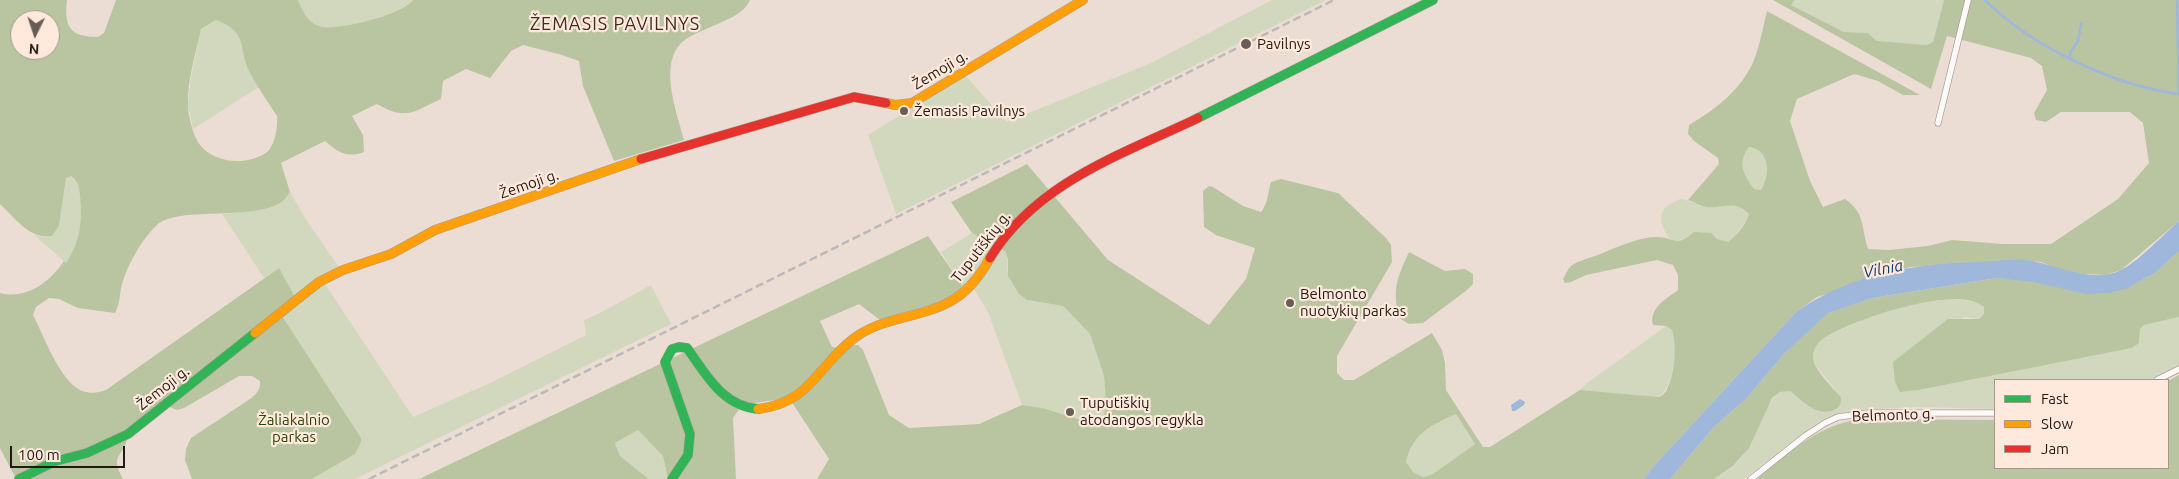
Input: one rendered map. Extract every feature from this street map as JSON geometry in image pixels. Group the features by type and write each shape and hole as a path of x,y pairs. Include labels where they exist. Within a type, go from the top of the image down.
{"street":[{"name":"Žemoji g.","path":"19,479 56,461 87,453 128,434 304,293 343,270 391,254 435,230 654,154 732,131 854,97 895,105 912,103 1083,0"},
{"name":"Tuputiškių g.","path":"672,479 682,468 688,455 690,430 665,362 666,355 670,349 682,346 687,348 717,392 728,400 741,406 754,408 771,408 780,405 804,390 862,332 887,321 930,310 958,297 983,272 997,248 1018,219 1066,182 1355,42 1433,0"},
{"path":"1938,123 1968,0"},
{"path":"2159,379 2179,369"},
{"name":"Belmonto g.","path":"1750,479 1805,436 1838,417 1869,413 1994,413"}],"green space":[{"path":"0,0 67,0 66,9 70,28 80,35 98,37 104,33 116,0 298,0 311,22 319,26 339,27 383,16 407,6 413,0 750,0 746,7 736,15 690,36 677,48 672,60 670,73 671,87 684,140 614,161 583,86 579,61 523,45 511,51 490,78 466,69 443,81 441,99 416,111 409,113 396,112 377,104 352,116 363,135 364,152 358,154 343,153 334,149 325,141 281,163 290,192 280,203 251,211 180,216 167,219 157,225 136,252 128,268 115,313 78,308 59,299 49,298 36,307 33,315 53,356 65,377 80,390 93,393 106,390 279,268 295,297 124,432 85,451 34,467 15,477 0,448 0,293 19,294 28,291 52,276 64,261 66,263 78,239 81,214 77,182 71,176 66,178 59,226 52,236 37,235 17,221 0,204","holes":["216,20 226,25 238,35 250,73 277,116 275,136 270,149 259,156 241,161 232,161 214,156 200,145 193,131 188,105 192,67 201,29"]},
{"path":"298,0 413,0 407,6 397,11 368,21 339,27 327,27 311,22"},
{"path":"1272,0 1326,0 896,214 868,135 965,75 1007,122 1151,63"},
{"path":"1773,0 1795,0 1791,5 1844,32 1868,33 1877,41 1927,45 1933,42 1944,0 2179,0 2179,221 2121,270 2106,275 2083,274 2062,270 2041,262 2023,260 1910,267 1817,297 1796,312 1644,479 817,479 829,459 793,404 781,399 742,405 733,418 736,479 668,479 663,456 638,430 615,443 620,456 649,479 419,479 928,236 962,285 961,290 936,304 880,320 859,304 820,321 832,347 837,348 843,344 858,345 863,350 889,415 909,428 979,424 1022,405 1043,408 1081,420 1103,419 1106,405 1104,376 1090,334 1063,306 1027,300 1019,294 1008,276 1008,259 1005,251 995,243 984,240 972,233 951,202 1027,164 1108,260 1209,325 1246,279 1255,248 1216,235 1204,227 1203,191 1209,186 1213,187 1243,206 1261,212 1267,201 1271,182 1281,179 1338,193 1386,238 1391,245 1392,262 1337,356 1337,373 1344,380 1354,380 1432,333 1442,350 1445,363 1446,390 1483,447 1490,447 1580,390 1659,397 1666,392 1673,368 1674,337 1672,330 1666,326 1653,325 1652,319 1660,304 1678,290 1678,275 1673,265 1657,260 1586,275 1571,282 1565,283 1563,279 1572,265 1639,240 1661,237 1678,241 1683,240 1694,232 1711,233 1717,239 1728,242 1741,230 1749,214 1744,209 1734,206 1707,207 1688,200 1719,164 1718,158 1694,141 1688,134 1689,125 1718,105 1743,80 1756,54 1767,11 1920,95 1903,95 1878,81 1854,74 1797,99 1790,121 1810,181 1823,207 1845,199 1852,205 1862,221 1868,249 1889,250 1928,246 1952,240 2003,244 2051,244 2118,199 2149,163 2143,123 2130,112 2061,112 2046,122 2036,120 2034,113 2047,90 2042,66 2031,58 1947,36 1931,89","holes":["1749,147 1761,153 1767,164 1766,178 1761,190 1754,189 1743,169 1743,158","1456,414 1475,444 1433,474 1424,477 1414,473 1406,462 1413,444 1418,437 1438,422"]},
{"path":"1795,0 1944,0 1933,42 1927,45 1877,41 1868,33 1844,32 1791,5"},
{"path":"216,20 230,25 238,34 249,71 259,87 193,129 188,105 191,77 201,29"},
{"path":"1749,147 1761,153 1767,164 1766,178 1761,190 1754,189 1743,169 1743,158"},
{"path":"70,176 76,182 79,190 81,206 78,239 66,263 34,235 52,236 59,226 66,178"},
{"path":"290,192 307,221 343,273 325,284 413,417 490,383 586,335 584,320 651,285 671,324 355,479 312,479 355,454 282,316 279,268 264,278 222,214 259,210 275,204"},
{"path":"1680,199 1707,207 1738,207 1749,214 1747,220 1735,236 1728,242 1686,239 1672,241 1663,227 1661,219 1666,207"},
{"path":"972,233 1004,250 1007,256 1009,277 1027,300 1063,306 1090,334 1104,376 1106,405 1103,419 1081,420 1043,408 1022,405 988,312 969,281 961,290 962,285 941,252"},
{"path":"2179,251 2179,317 2144,325 2140,329 2139,343 2132,348 1919,390 1900,392 1895,382 1893,362 1948,319 1979,319 1984,314 1984,307 1971,301 1952,299 1904,307 1857,322 1824,338 1816,346 1813,357 1816,367 1841,397 1840,405 1836,409 1827,412 1816,410 1790,391 1780,392 1772,398 1749,448 1733,466 1714,479 1670,479 1714,427 1747,398 1783,355 1827,313 1872,298 1997,278 2128,288 2155,273"},
{"path":"1409,252 1445,271 1465,269 1473,274 1473,284 1467,290 1423,323 1409,324 1399,318 1397,308 1397,284 1401,269"},
{"path":"1949,299 1979,302 1984,307 1984,315 1979,319 1964,317 1900,392 1919,390 2132,348 2139,343 2140,329 2144,325 2179,317 2179,365 2151,379 1994,379 1994,409 1915,407 1839,413 1822,420 1807,430 1744,479 1714,479 1738,462 1748,447 1768,405 1782,392 1790,391 1811,408 1841,397 1816,366 1813,358 1814,348 1823,338 1868,317 1908,305"},
{"name":"Žaliakalnio parkas","path":"282,316 361,438 355,454 312,479 192,479 185,460 186,449 191,438 250,399 259,389 260,381 252,376 239,376 184,408 177,410 167,406"},
{"path":"1666,326 1672,330 1675,357 1669,384 1659,397 1580,390 1587,383"},
{"path":"2179,375 2179,479 1757,479 1793,449 1819,432 1848,421 1864,419 1994,420 1994,469 2169,469 2169,380"},
{"path":"1456,414 1475,444 1433,474 1424,477 1414,473 1406,462 1413,444 1418,437 1438,422"},
{"path":"638,430 663,456 668,479 649,479 620,456 615,443"},
{"path":"127,437 127,441 117,460 123,479 26,479 33,474"}],"water":[{"path":"2179,221 2179,251 2155,273 2128,288 2109,293 2086,294 2034,282 1997,278 1872,298 1828,313 1783,355 1747,398 1714,427 1670,479 1644,479 1796,312 1839,288 1862,279 1910,268 2010,260 2036,262 2086,274 2110,274 2121,270 2135,261"},
{"path":"1520,399 1525,402 1524,405 1512,411 1511,405"}],"waterway":[{"path":"1985,0 2026,33 2049,48 2075,61 2101,73 2128,82 2154,90 2179,94"},
{"path":"2177,0 2179,93"},
{"path":"2070,57 2070,53 2078,41 2081,24"}],"railway":[{"path":"369,479 1334,0"}],"traffic: fast":[{"path":"1198,118 1433,0"},
{"path":"19,479 56,461 87,453 128,434 255,333"},
{"path":"672,479 688,455 690,434 665,362 672,349 679,347 687,348 708,378 725,395 745,407 758,409"}],"traffic: slow":[{"path":"886,103 895,105 912,103 1083,0"},
{"path":"255,333 319,282 343,270 391,254 435,230 641,159"},
{"path":"758,409 776,405 801,392 841,350 865,331 878,325 931,310 956,298 975,280 990,258"}],"traffic: jam":[{"path":"641,159 854,97 886,103"},
{"path":"990,258 1009,232 1032,209 1056,190 1083,173 1198,118"}],"place":[{"name":"Pavilnys","path":"1246,44"},
{"name":"Žemasis Pavilnys","path":"904,111"},
{"name":"Belmonto nuotykių parkas","path":"1290,303"},
{"name":"Tuputiškių atodangos regykla","path":"1070,412"}],"district":[{"name":"ŽEMASIS PAVILNYS","path":"615,24"}],"water label":[{"name":"Vilnia","path":"1883,269"}]}
